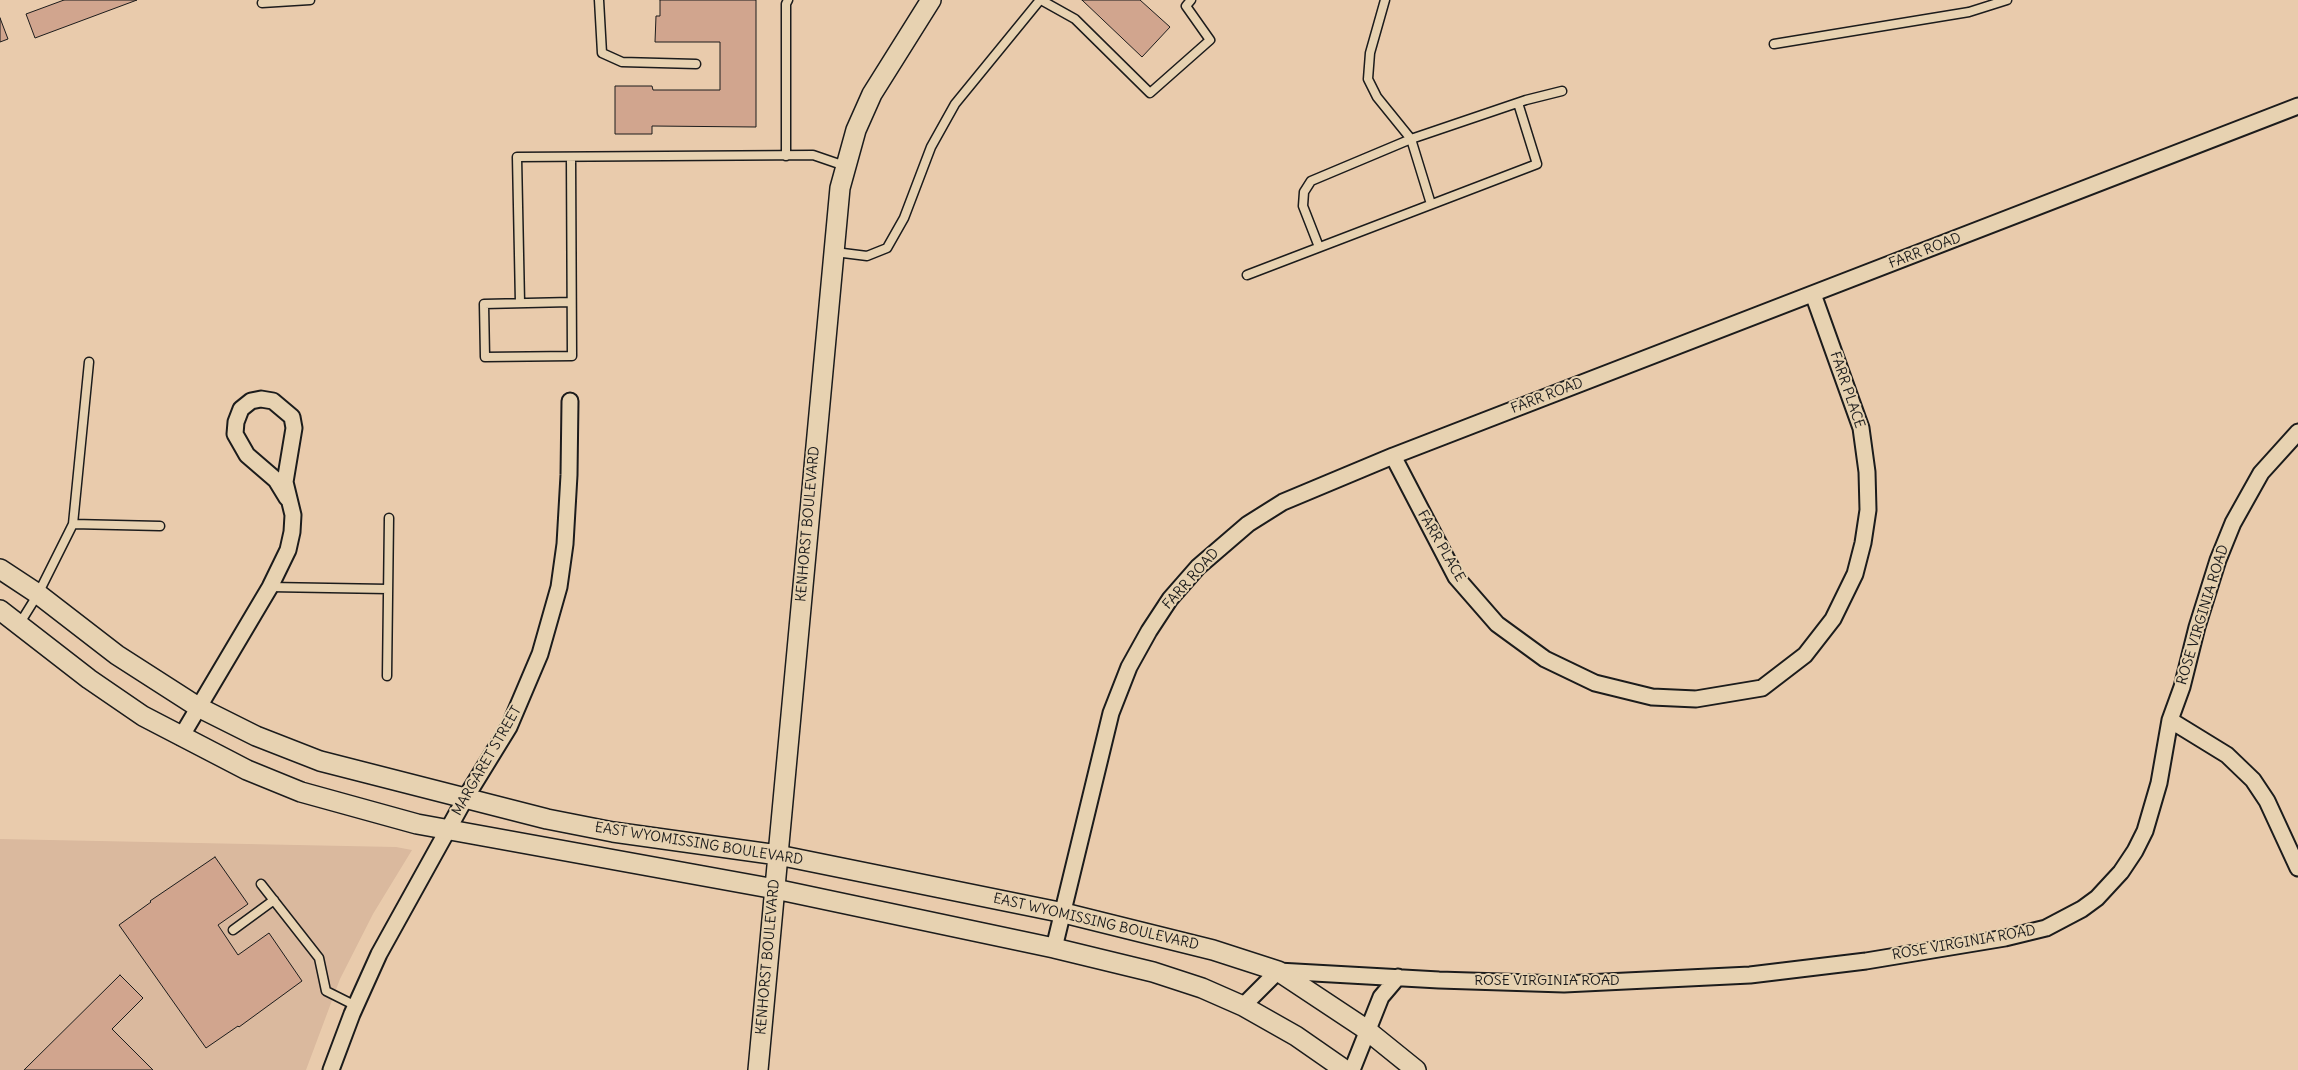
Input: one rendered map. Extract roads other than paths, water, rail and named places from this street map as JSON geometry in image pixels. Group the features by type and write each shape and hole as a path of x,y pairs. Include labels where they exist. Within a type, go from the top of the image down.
{"street":[{"name":"KENHORST BOULEVARD","path":"758,1070 840,188 856,130 872,94 931,0"},
{"name":"FARR ROAD","path":"1054,948 1111,713 1129,668 1148,631 1170,599 1210,555 1248,524 1283,502 1392,456 2298,106"},
{"name":"FARR PLACE","path":"1392,456 1456,577 1497,624 1545,659 1595,683 1652,697 1696,699 1762,688 1805,654 1834,620 1855,574 1863,543 1868,510 1867,472 1861,428 1813,294"},
{"path":"181,737 270,587 288,550 292,532 293,515 285,482 294,428 292,417 273,401 262,399 251,401 241,409 236,422 235,434 247,455 276,480 288,498"},
{"name":"MARGARET STREET","path":"331,1070 379,954 466,797 509,727 540,654 551,618 565,544 569,475 570,401"},
{"name":"ROSE VIRGINIA ROAD","path":"1278,971 1398,978 1572,984 1750,975 1866,961 2005,938 2046,928 2082,909 2122,872 2135,851 2150,815 2170,720 2182,687 2197,627 2218,560 2233,523 2261,473 2298,432"},
{"name":"EAST WYOMISSING BOULEVARD","path":"0,569 38,594 117,655 198,707 256,736 320,761 466,797 513,811 613,832 778,855 1064,912 1213,950 1278,971 1368,1032 1416,1070"},
{"name":"EAST WYOMISSING BOULEVARD","path":"0,610 114,697 181,737 247,770 301,792 417,824 449,828 775,889 1054,948 1153,972 1202,988 1243,1006 1296,1036 1345,1070"},
{"path":"2170,720 2227,755 2254,780 2298,868"},
{"path":"1243,1006 1278,971"},
{"path":"1352,1070 1381,997 1398,978"}],"lane":[{"path":"262,3 310,0"},
{"path":"599,0 602,53 622,62 696,64"},
{"path":"786,156 786,4 788,0"},
{"path":"833,252 867,256 887,248 904,218 931,147 955,104 1041,0 1075,19 1150,93 1210,40 1186,6 1191,0"},
{"path":"1386,0 1370,53 1368,79 1377,97 1411,138 1431,204"},
{"path":"1774,44 1969,12 2007,0"},
{"path":"1319,247 1303,206 1304,192 1312,181 1411,138 1518,103 1562,91"},
{"path":"1247,275 1537,164 1518,103"},
{"path":"520,303 517,157 813,155 845,166"},
{"path":"571,158 572,356 485,357 484,304 571,302"},
{"path":"20,624 38,594 73,524 89,362"},
{"path":"387,676 389,518"},
{"path":"73,524 160,526"},
{"path":"270,587 388,589"},
{"path":"261,884 319,958 326,991 356,1006"},
{"path":"233,930 274,900"}]}
